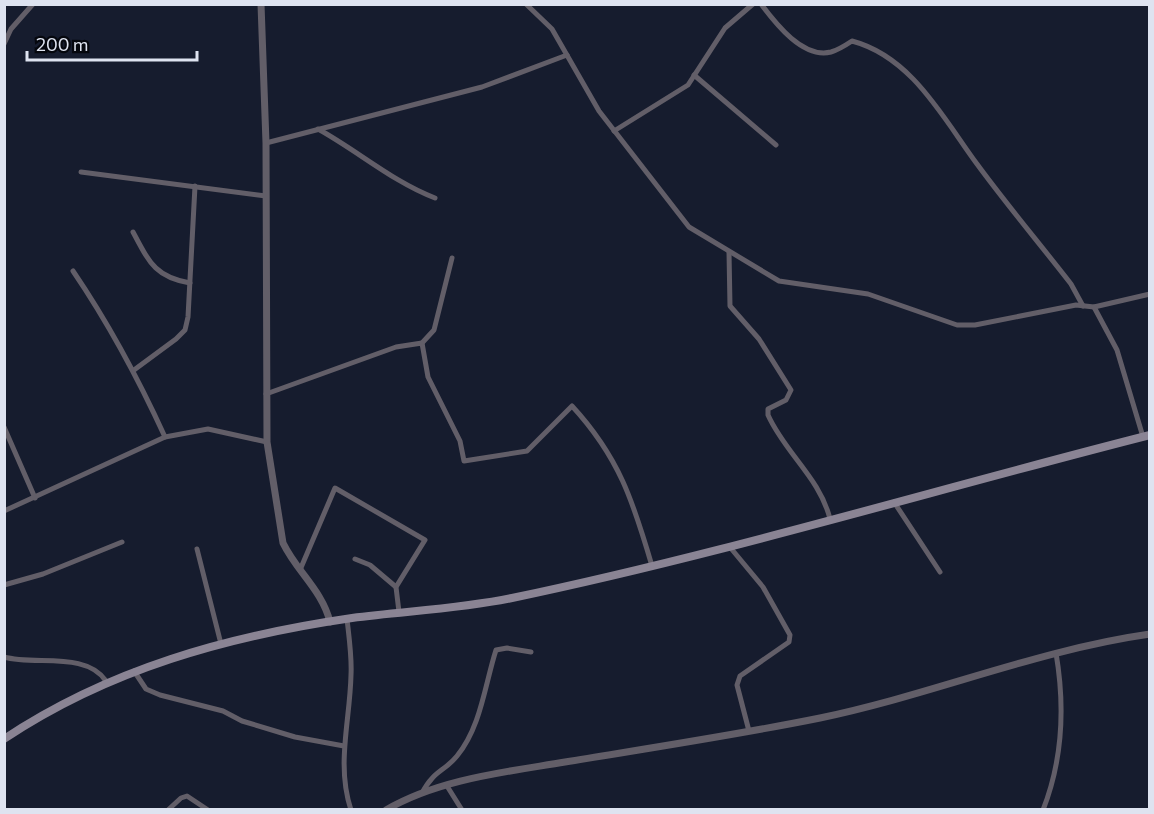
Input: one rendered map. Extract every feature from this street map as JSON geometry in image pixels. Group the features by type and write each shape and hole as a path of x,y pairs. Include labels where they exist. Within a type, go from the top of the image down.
{"main road":[{"path":"5,737 106,681 221,644 347,619 508,598 652,566 1146,436"}],"street":[{"path":"4,44 11,29 33,4"},
{"path":"261,4 266,142 267,442 283,543 326,604 330,622"},
{"path":"526,4 552,29 599,111 689,227 779,281 868,294 957,325 975,325 1083,306 1094,307 1149,294"},
{"path":"614,131 688,85 725,28 753,4"},
{"path":"761,4 774,21 808,50 832,52 852,41 870,46 890,58 935,102 977,164 1071,284 1083,306"},
{"path":"266,142 482,87 567,55"},
{"path":"694,75 776,145"},
{"path":"318,129 349,145 417,191 435,198"},
{"path":"81,172 266,196"},
{"path":"134,370 185,330 195,186"},
{"path":"133,232 153,268 172,280 190,283"},
{"path":"729,252 730,306 759,339 791,390 791,395 768,410 768,415 780,439 822,495 830,519"},
{"path":"266,394 396,347 422,343 434,330 452,258"},
{"path":"73,271 108,323 134,370 165,437"},
{"path":"1094,307 1117,350 1146,436"},
{"path":"422,343 428,377 460,441 464,461 527,451 572,406 597,433 624,478 652,566"},
{"path":"4,427 34,498"},
{"path":"4,511 165,437 208,429 267,442"},
{"path":"300,570 335,488 424,540 396,586 399,612"},
{"path":"894,502 939,572"},
{"path":"4,585 43,574 122,542"},
{"path":"729,546 764,587 790,634 789,642 740,676 737,685 749,731"},
{"path":"197,549 221,644"},
{"path":"355,559 370,565 396,586"},
{"path":"347,619 352,673 344,746 345,791 351,810"},
{"path":"386,810 422,793 503,772 749,731 867,708 1056,653 1149,634"},
{"path":"422,793 430,777 457,757 476,722 496,650 507,648 531,652"},
{"path":"1042,810 1061,741 1062,685 1056,653"},
{"path":"4,657 21,662 62,662 89,667 100,673 106,681"},
{"path":"134,671 147,688 160,695 223,711 242,721 295,737 344,746"},
{"path":"447,786 462,810"},
{"path":"168,810 181,798 187,796 208,810"}]}
